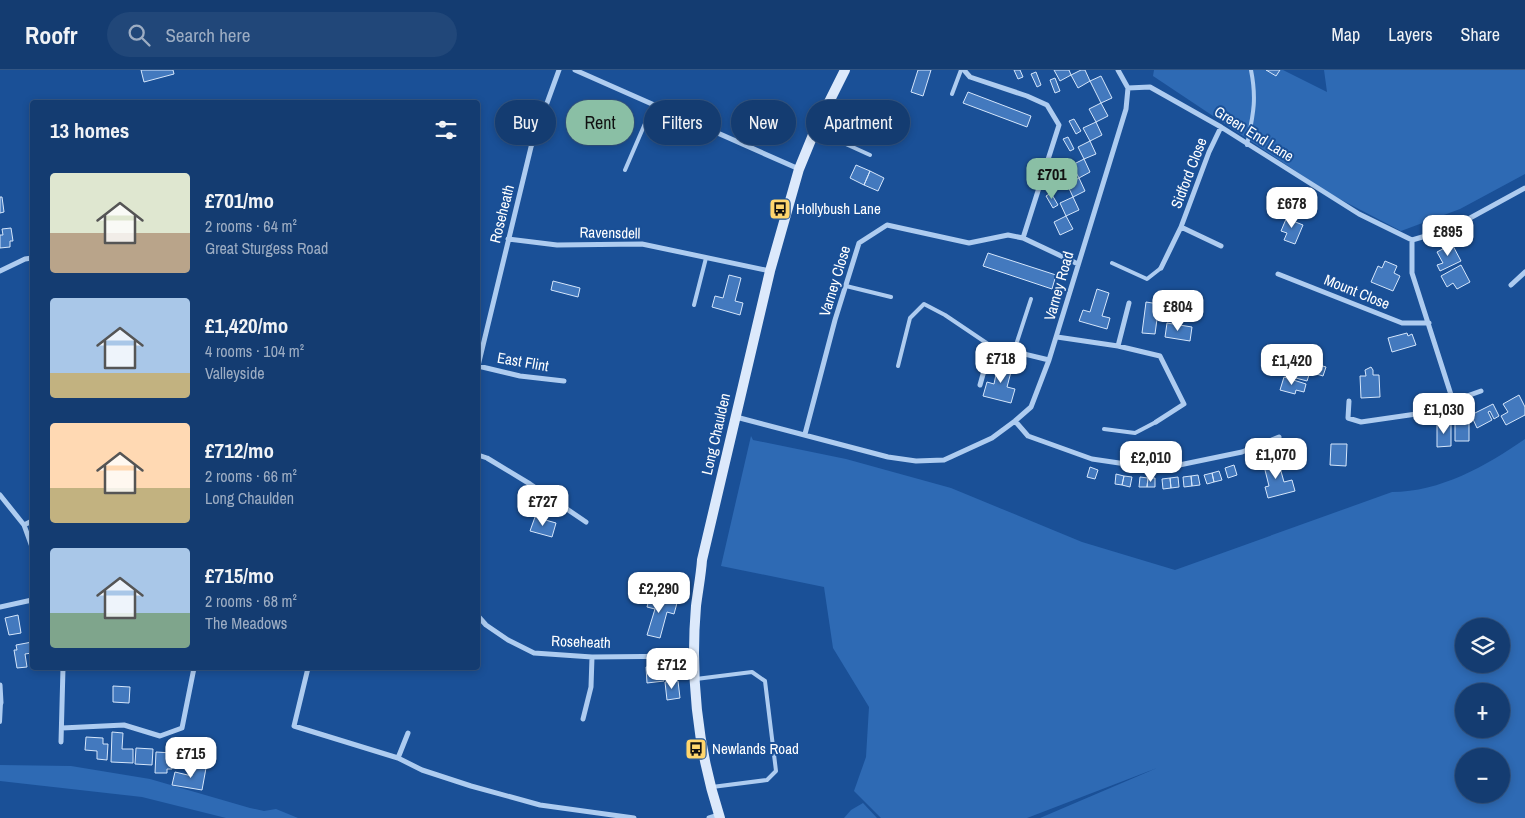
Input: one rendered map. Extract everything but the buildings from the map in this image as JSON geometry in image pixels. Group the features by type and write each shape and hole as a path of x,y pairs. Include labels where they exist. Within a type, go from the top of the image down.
{"street":[{"name":"Roseheath","path":"480,358 531,147 559,70"},
{"path":"575,70 644,100"},
{"name":"Long Chaulden","path":"830,100 845,70"},
{"path":"962,70 970,77 1047,105 1059,125 1022,238 1078,264"},
{"path":"1118,70 1128,88"},
{"name":"Green End Lane","path":"1128,88 1150,87 1221,127 1359,214 1412,240"},
{"name":"Varney Road","path":"736,416 888,457 916,461 944,460 992,438 1015,421 1031,407 1057,337 1126,109 1128,88"},
{"name":"Sidford Close","path":"1161,268 1181,227 1209,152 1221,127"},
{"path":"721,135 799,169"},
{"name":"Long Chaulden","path":"716,817 700,736 695,680 696,605 702,560 770,271 799,169 809,145"},
{"path":"1453,401 1412,273 1412,240 1450,229 1525,188"},
{"name":"Varney Close","path":"805,434 859,243 887,225 969,243 1008,235 1022,238"},
{"name":"Sidford Close","path":"1181,227 1221,246"},
{"name":"Ravensdell","path":"508,240 557,245 642,244 770,271"},
{"path":"0,271 30,258"},
{"path":"1511,285 1525,272"},
{"name":"Mount Close","path":"1278,274 1402,323 1429,324"},
{"path":"1118,346 1129,303"},
{"path":"1057,337 1118,346 1160,356 1184,404 1156,422"},
{"path":"980,385 991,346 1049,360"},
{"name":"East Flint","path":"480,366 520,376 564,381"},
{"path":"1349,402 1348,418 1361,422 1437,411 1453,401 1481,391"},
{"path":"1015,421 1028,436 1092,459 1160,469 1242,452 1280,437"},
{"path":"480,456 530,484 586,522"},
{"path":"0,495 24,525 30,542"},
{"path":"24,525 30,522"},
{"path":"0,607 30,600"},
{"name":"Roseheath","path":"480,618 486,625 508,640 534,653 592,656 694,656"},
{"path":"583,719 591,686 592,656"},
{"path":"61,742 63,670"},
{"path":"62,728 124,725 160,736 182,728 194,670"},
{"path":"308,670 294,726 398,758 422,770 540,805 634,818"},
{"path":"0,685 1,703"},
{"path":"398,758 408,733"}],"lane":[{"path":"952,94 962,70"},
{"path":"1246,144 1254,109 1254,86 1251,70"},
{"path":"625,170 644,124"},
{"path":"848,145 870,155"},
{"path":"694,305 706,258"},
{"path":"1112,264 1147,279 1161,268"},
{"path":"846,286 891,297"},
{"path":"1014,351 1031,299"},
{"path":"898,366 910,318 924,304 991,346"},
{"path":"1104,430 1135,433 1156,422"},
{"path":"695,680 752,672 765,681 776,771 767,780 710,787"},
{"path":"0,722 1,703"}],"shaded area":[{"path":"1154,70 1283,70 1327,92 1324,70 1525,70 1525,174 1460,209 1401,231 1330,194 1153,76"},
{"path":"751,436 753,440 846,459 951,488 1082,542 1175,570 1392,492 1428,488 1462,476 1495,459 1525,439 1525,818 1040,818 1157,768 1027,818 881,818 854,791 866,757 869,707 833,648 824,587 721,566"},
{"path":"0,765 71,766 150,779 250,808 264,811 276,809 298,818 226,818 142,797 0,781"},
{"path":"863,803 877,818 844,818 851,810"}],"place":[{"name":"Hollybush Lane","path":"780,209"},
{"name":"Newlands Road","path":"696,749"}]}
